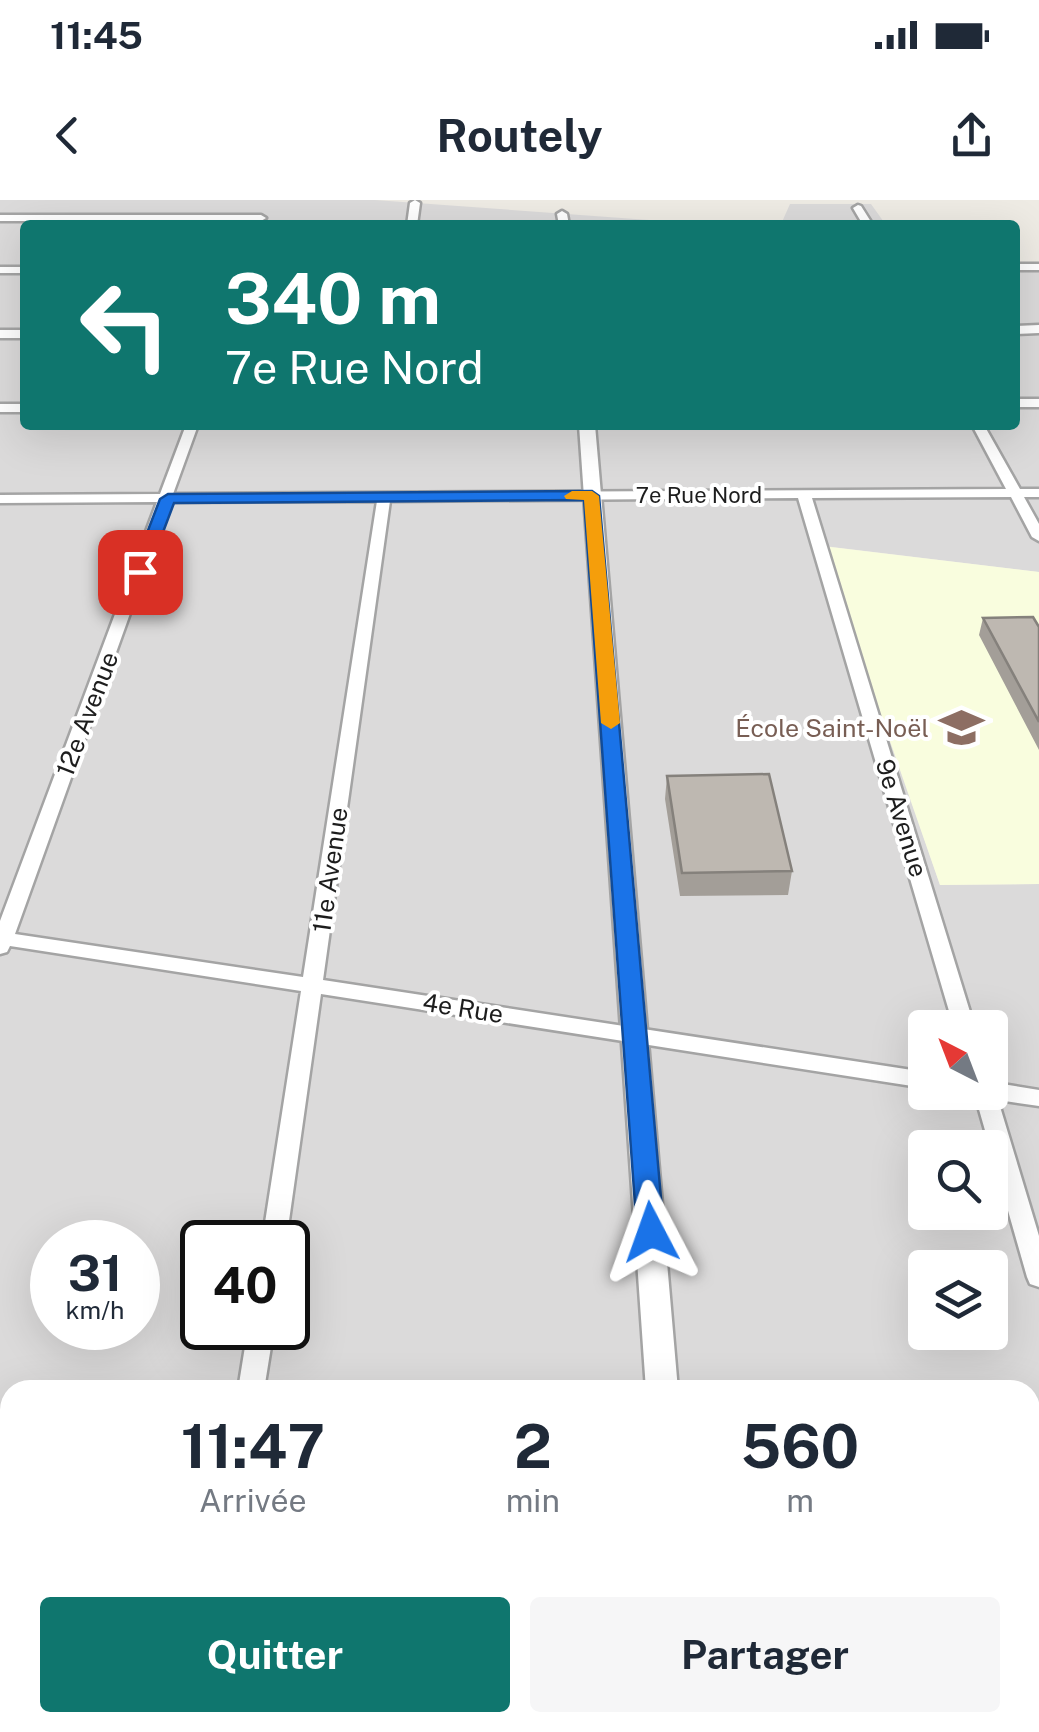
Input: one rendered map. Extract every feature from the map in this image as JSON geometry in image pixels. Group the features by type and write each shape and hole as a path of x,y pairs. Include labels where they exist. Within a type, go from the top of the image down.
{"street":[{"path":"413,220 415,203"},
{"path":"260,220 266,204"},
{"path":"858,208 865,220"},
{"path":"0,218 110,214 239,220"},
{"name":"12e Avenue","path":"1,941 190,430"},
{"path":"587,430 661,1380"},
{"path":"981,430 1039,537"},
{"name":"7e Rue Nord","path":"0,499 1039,493"},
{"name":"9e Avenue","path":"804,495 961,1010"},
{"name":"11e Avenue","path":"277,1220 384,497"},
{"name":"4e Rue","path":"1,941 313,984 908,1077"},
{"path":"1008,1094 1039,1098"},
{"path":"993,1110 1039,1277"},
{"path":"253,1380 257,1350"}],"shaded area":[{"path":"0,200 375,200 649,220 20,220 20,430 1020,430 1020,265 1039,265 1039,572 824,546 940,885 1039,884 1039,1380 0,1380"},
{"path":"790,204 871,204 882,220 783,220"},
{"name":"École Saint-Noël","path":"822,546 1039,572 1039,884 940,885"}],"building":[{"path":"1033,617 1039,627 1039,722 983,618"},
{"path":"769,774 792,871 682,873 667,776"}],"slow traffic":[{"path":"572,496 592,496 611,723"}],"place":[{"name":"École Saint-Noël","path":"962,728"}],"route":[{"path":"140,572 168,499 592,496 651,1232"}]}
